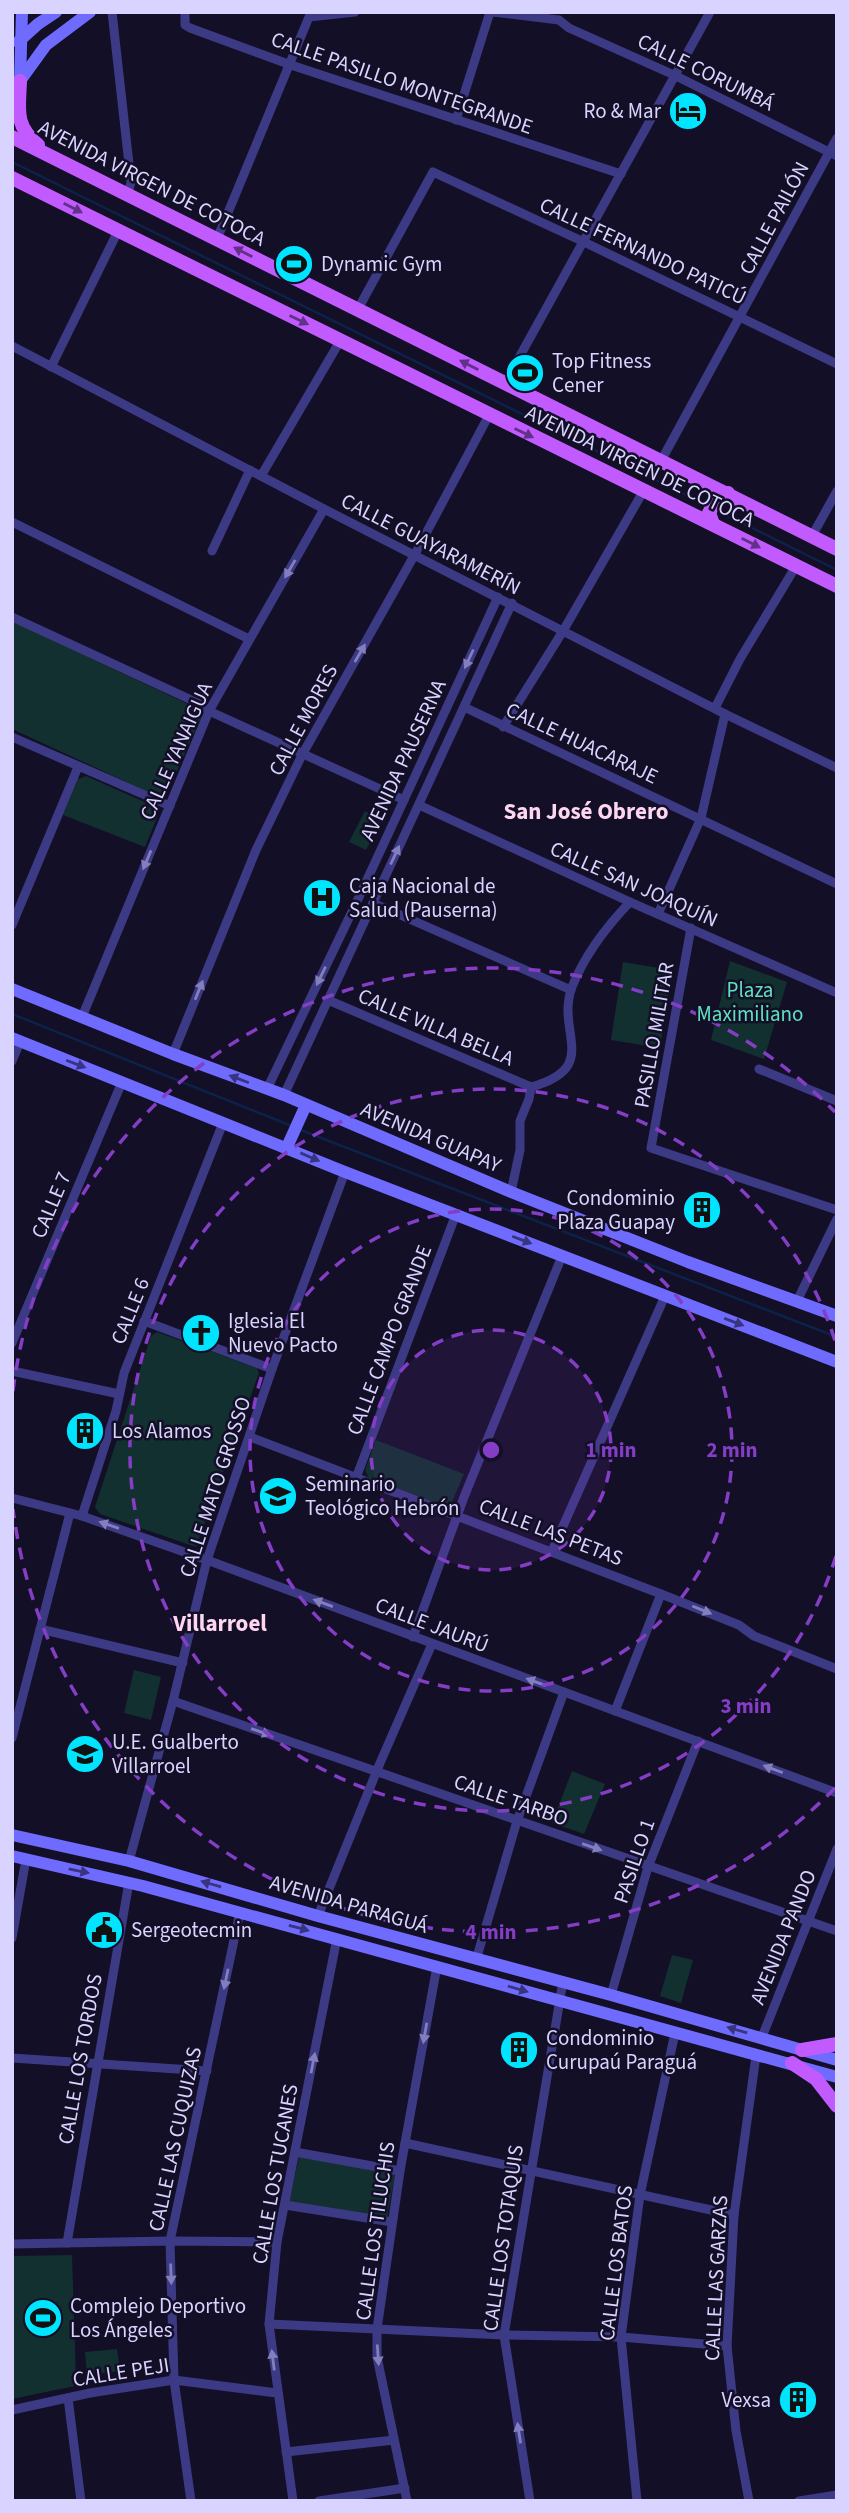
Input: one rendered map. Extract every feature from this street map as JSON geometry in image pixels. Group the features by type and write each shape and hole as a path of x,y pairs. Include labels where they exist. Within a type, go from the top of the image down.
{"main road":[{"path":"22,12 16,45 20,125 28,136 50,155"},
{"path":"16,45 56,12"},
{"path":"16,86 46,45 90,12"},
{"name":"AVENIDA VIRGEN DE COTOCA","path":"12,137 661,461 715,491 837,548"},
{"name":"AVENIDA VIRGEN DE COTOCA","path":"12,178 489,415 644,490 704,515 837,586"},
{"path":"704,515 715,491"},
{"name":"AVENIDA GUAPAY","path":"12,989 173,1054 284,1095 510,1192 688,1262 837,1316"},
{"path":"16,1040 223,1123 289,1143 345,1172 837,1362"},
{"path":"289,1143 306,1105"},
{"name":"AVENIDA PARAGUÁ","path":"12,1835 129,1861 837,2060"},
{"name":"AVENIDA PARAGUÁ","path":"12,1856 129,1882 837,2077"},
{"path":"802,2050 837,2044"},
{"path":"792,2063 816,2079 837,2106"}],"street":[{"path":"113,12 131,181 128,194"},
{"name":"CALLE PASILLO MONTEGRANDE","path":"185,12 185,25 190,28 291,65 621,174"},
{"path":"218,239 309,18 355,12"},
{"path":"456,120 491,12"},
{"name":"CALLE CORUMBÁ","path":"491,12 561,16 569,27 674,75 833,154"},
{"path":"505,383 709,12"},
{"name":"CALLE PAILÓN","path":"661,461 833,154 837,138"},
{"name":"CALLE FERNANDO PATICÚ","path":"358,309 432,172 837,364"},
{"path":"51,366 118,230"},
{"path":"261,476 340,341"},
{"name":"CALLE GUAYARAMERÍN","path":"12,346 724,714 837,768"},
{"name":"CALLE MORES","path":"173,1054 257,850 302,755 415,555 489,415"},
{"path":"212,551 250,470"},
{"path":"503,727 563,631 644,490"},
{"path":"812,536 837,491"},
{"name":"CALLE YANAIGUA","path":"82,1017 209,711 324,509"},
{"path":"12,522 249,639"},
{"path":"715,708 740,659 796,566"},
{"name":"AVENIDA PAUSERNA","path":"267,1089 498,597"},
{"name":"AVENIDA PAUSERNA","path":"284,1095 512,603"},
{"path":"12,617 200,704 209,711 302,755 404,800"},
{"name":"CALLE HUACARAJE","path":"464,707 837,884"},
{"path":"658,914 701,818 724,714"},
{"path":"12,737 170,806"},
{"path":"12,925 78,767"},
{"path":"419,767 433,775"},
{"name":"CALLE SAN JOAQUÍN","path":"419,805 629,902 837,993"},
{"name":"CALLE VILLA BELLA","path":"328,1000 531,1087 555,1079 569,1064 572,1056 569,1005 571,990 601,935 629,902"},
{"path":"373,903 571,990"},
{"name":"PASILLO MILITAR","path":"691,928 651,1148 837,1210"},
{"path":"336,945 351,951"},
{"path":"12,1061 16,1040"},
{"path":"759,1069 837,1101"},
{"name":"CALLE 7","path":"12,1343 122,1082"},
{"name":"CALLE VILLA BELLA","path":"510,1192 520,1150 520,1121 531,1087"},
{"name":"CALLE 6","path":"82,1516 116,1412 124,1373 223,1123"},
{"name":"CALLE MATO GROSSO","path":"129,1861 183,1664 207,1560 272,1369 345,1172"},
{"name":"CALLE CAMPO GRANDE","path":"356,1478 456,1214"},
{"path":"797,1301 837,1219"},
{"path":"413,1637 458,1514 562,1256"},
{"path":"552,1551 665,1296"},
{"path":"144,1321 272,1369"},
{"path":"12,1371 119,1394"},
{"name":"CALLE LAS PETAS","path":"250,1437 458,1514 661,1594 739,1625 754,1636 837,1669"},
{"name":"CALLE JAURÚ","path":"12,1498 82,1516 207,1560 837,1793"},
{"path":"12,1738 71,1513"},
{"path":"615,1712 661,1594"},
{"path":"40,1629 183,1664"},
{"path":"318,1916 432,1644"},
{"path":"476,1959 517,1821 564,1692"},
{"name":"CALLE TARBO","path":"173,1701 837,1931"},
{"name":"PASILLO 1","path":"611,1995 648,1867 698,1741"},
{"name":"AVENIDA PANDO","path":"762,2037 837,1849"},
{"path":"12,1938 26,1859"},
{"name":"CALLE LOS TORDOS","path":"67,2243 129,1882"},
{"name":"CALLE LAS CUQUIZAS","path":"191,2501 174,2380 170,2241 240,1912"},
{"name":"CALLE LOS TUCANES","path":"293,2501 269,2324 277,2242 337,1938"},
{"name":"CALLE LOS TILUCHIS","path":"407,2501 377,2357 377,2329 400,2171 437,1966"},
{"name":"CALLE LOS TOTAQUIS","path":"530,2501 504,2335 563,1982"},
{"name":"CALLE LOS BATOS","path":"637,2501 621,2337 640,2195 675,2033"},
{"name":"CALLE LAS GARZAS","path":"749,2501 736,2431 727,2346 734,2215 756,2056"},
{"path":"12,2058 207,2071"},
{"path":"405,2143 734,2215"},
{"path":"295,2152 400,2171"},
{"path":"285,2205 392,2222"},
{"path":"12,2244 277,2242"},
{"path":"269,2324 504,2335 621,2337 727,2346"},
{"name":"CALLE PEJI","path":"12,2410 174,2380 277,2393"},
{"path":"68,2398 81,2501"},
{"path":"286,2452 394,2440"},
{"path":"319,2501 405,2488"},
{"path":"799,2501 837,2495"}],"green space":[{"path":"12,621 196,708 201,718 166,795 157,796 12,729"},
{"path":"86,776 156,807 158,815 145,847 63,815 78,779"},
{"path":"365,811 382,820 366,850 349,842"},
{"name":"Plaza Maximiliano","path":"730,961 787,982 764,1059 711,1040"},
{"path":"623,962 671,970 660,1048 611,1040"},
{"path":"157,1332 257,1368 259,1373 196,1547 100,1514 95,1507 151,1336"},
{"path":"376,1440 464,1474 451,1504 443,1506 369,1479 365,1470"},
{"path":"134,1670 161,1677 151,1720 124,1713"},
{"path":"572,1771 605,1784 584,1834 552,1823"},
{"path":"672,1955 693,1960 681,2003 660,1996"},
{"path":"299,2157 395,2174 387,2218 289,2202"},
{"name":"Complejo Deportivo Los Ángeles","path":"72,2255 76,2380 80,2385 12,2399 12,2256"},
{"path":"117,2349 120,2371 87,2375 85,2352"}],"waterway":[{"path":"12,162 708,506"},
{"path":"718,511 837,570"},
{"path":"12,1014 292,1126"},
{"path":"298,1129 837,1337"}],"place":[{"name":"Ro & Mar","path":"688,111"},
{"name":"Dynamic Gym","path":"294,264"},
{"name":"Top Fitness Cener","path":"525,373"},
{"name":"Caja Nacional de Salud (Pauserna)","path":"322,898"},
{"name":"Condominio Plaza Guapay","path":"702,1210"},
{"name":"Iglesia El Nuevo Pacto","path":"201,1333"},
{"name":"Los Alamos","path":"85,1431"},
{"name":"Seminario Teológico Hebrón","path":"278,1496"},
{"name":"U.E. Gualberto Villarroel","path":"85,1754"},
{"name":"Sergeotecmin","path":"104,1930"},
{"name":"Condominio Curupaú Paraguá","path":"519,2050"},
{"name":"Complejo Deportivo Los Ángeles","path":"43,2318"},
{"name":"Vexsa","path":"798,2400"}],"district":[{"name":"San José Obrero","path":"586,811"},
{"name":"Villarroel","path":"220,1623"}]}
